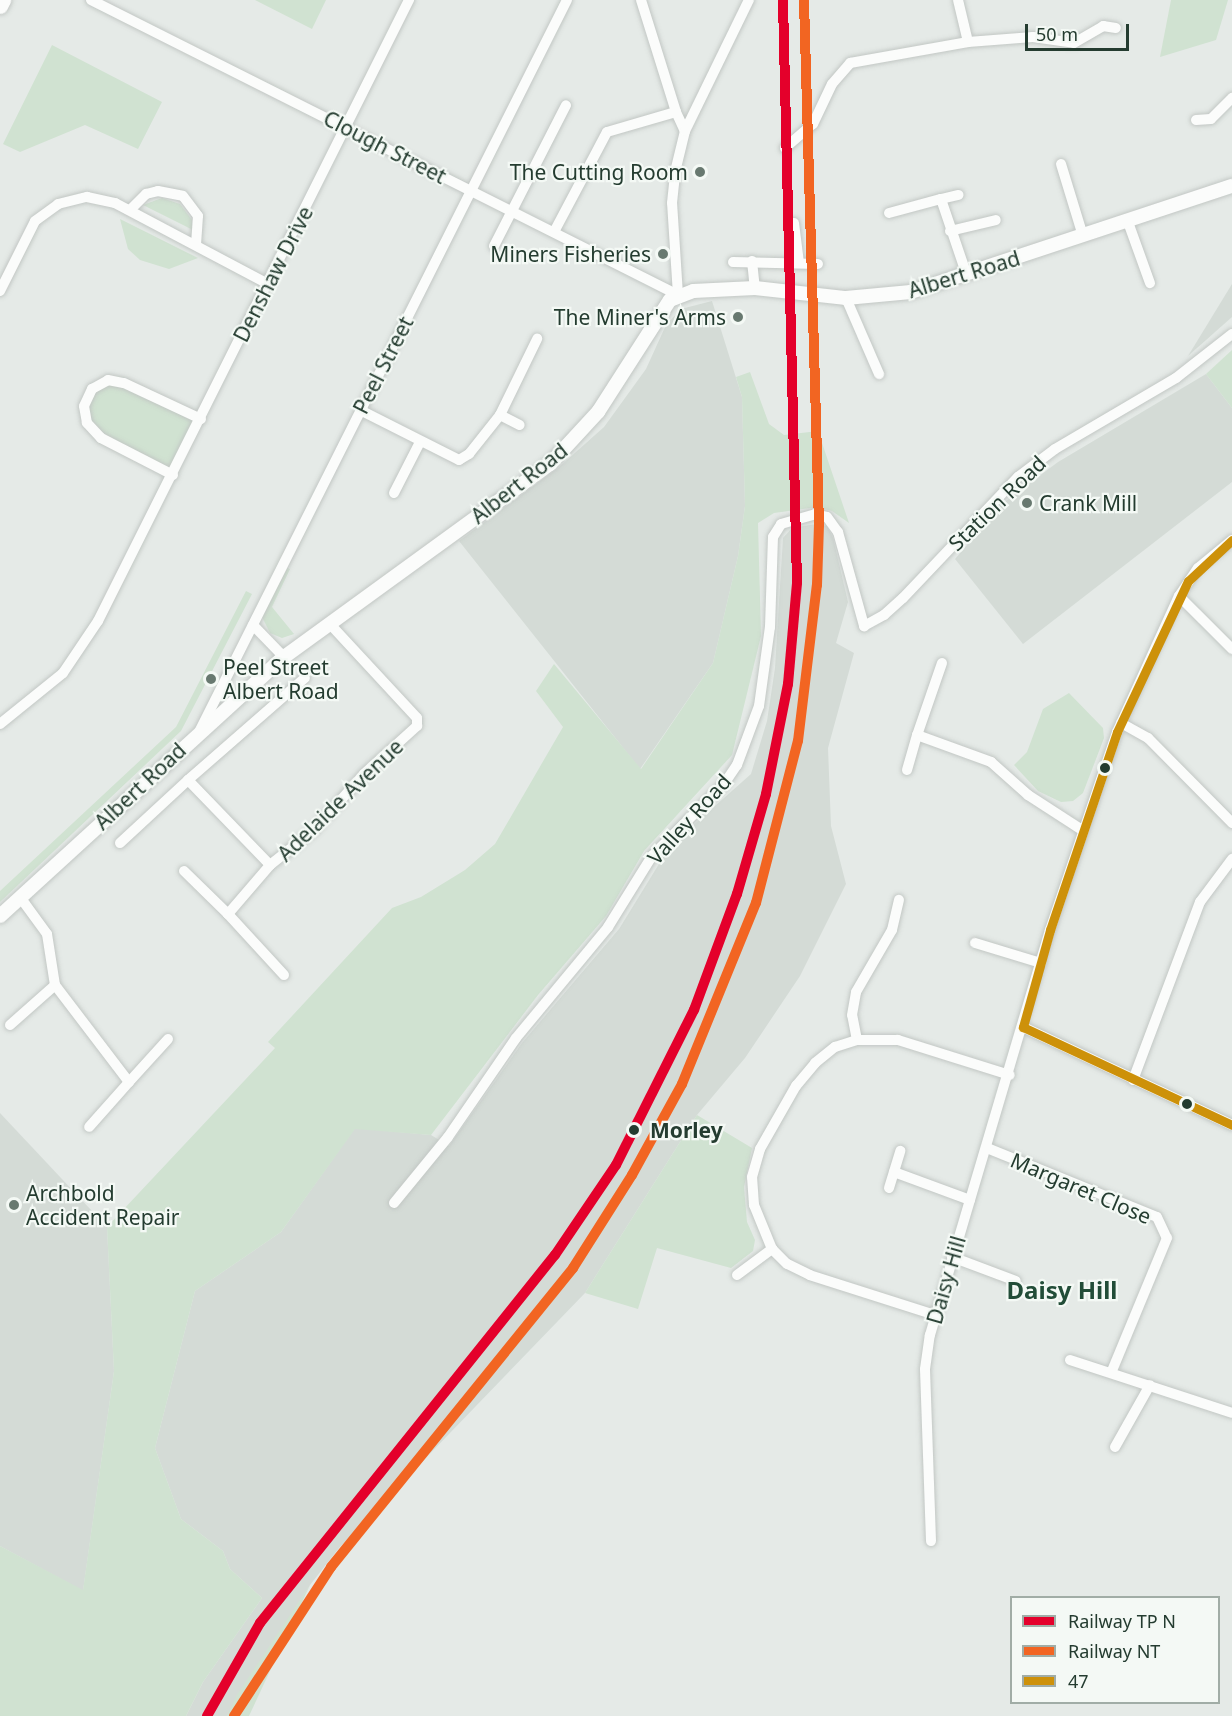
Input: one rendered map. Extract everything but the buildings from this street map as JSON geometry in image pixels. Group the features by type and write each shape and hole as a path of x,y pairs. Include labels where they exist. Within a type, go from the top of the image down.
{"main road":[{"path":"0,6 3,0"}],"street":[{"name":"Clough Street","path":"91,0 678,295"},
{"name":"Denshaw Drive","path":"0,724 63,673 98,621 409,0"},
{"name":"Peel Street","path":"200,730 567,0"},
{"path":"641,0 676,112 685,131"},
{"path":"678,295 672,203 685,131 749,0"},
{"path":"958,0 968,42"},
{"path":"785,148 813,124 831,84 850,63 968,42 1033,37 1074,43 1103,26 1116,28"},
{"path":"1196,120 1211,119 1232,98"},
{"path":"494,246 566,105"},
{"path":"554,232 607,132 676,112"},
{"path":"1061,164 1083,236"},
{"name":"Albert Road","path":"0,916 200,730 284,657 550,464 598,412 661,311 678,295 755,288 846,298 911,292 1232,186"},
{"path":"130,210 146,194 158,191 183,196 198,216 196,243"},
{"path":"889,213 959,195"},
{"path":"0,291 35,221 58,204 87,197 130,210 196,243 268,284"},
{"path":"941,199 966,273"},
{"path":"950,231 996,220"},
{"path":"1128,222 1150,283"},
{"path":"794,223 799,263"},
{"path":"752,261 755,288"},
{"path":"733,262 818,264"},
{"path":"846,298 879,374"},
{"name":"Station Road","path":"864,626 884,615 903,598 1018,477 1055,448 1176,378 1232,334"},
{"path":"360,410 459,460 469,454 500,415 537,339"},
{"path":"173,475 100,438 87,423 84,406 92,389 108,380 124,382 201,419"},
{"path":"500,415 520,425"},
{"path":"394,493 420,442"},
{"name":"Valley Road","path":"394,1203 448,1137 516,1038 608,927 652,856 724,784 737,765 759,706 770,627 772,537 781,524 816,514 827,517 838,532 864,626"},
{"name":"Daisy Hill","path":"931,1541 925,1369 935,1315 952,1257 1010,1075 1041,963 1082,830 1121,723 1179,596 1198,568 1232,540"},
{"path":"1179,596 1232,649"},
{"name":"Adelaide Avenue","path":"228,914 270,865 314,830 364,774 417,726 417,718 330,624"},
{"path":"253,625 284,657"},
{"path":"907,770 942,663"},
{"path":"120,843 188,780 306,678"},
{"path":"1121,723 1148,738 1232,823"},
{"path":"918,735 991,762 1028,795 1082,830"},
{"path":"188,780 270,865"},
{"path":"1133,1080 1200,902 1232,859"},
{"path":"184,871 228,914 284,975"},
{"path":"20,897 47,934 55,985 129,1082"},
{"path":"857,1040 852,1015 856,992 892,930 899,900"},
{"path":"975,943 1041,963"},
{"path":"10,1025 55,985"},
{"path":"1023,1027 1232,1125"},
{"path":"89,1126 168,1039"},
{"path":"935,1315 810,1275 787,1264 772,1249 754,1205 752,1178 760,1149 796,1086 815,1063 835,1047 857,1040 898,1041 1010,1075"},
{"name":"Margaret Close","path":"987,1148 1157,1217 1167,1238 1112,1371"},
{"path":"890,1188 900,1151"},
{"path":"894,1172 970,1200"},
{"path":"737,1275 772,1249"},
{"path":"952,1257 1016,1281"},
{"path":"1070,1360 1112,1371 1232,1413"},
{"path":"1115,1447 1150,1385"}],"shaded area":[{"path":"1232,284 1232,317 1188,356"},
{"path":"712,301 742,397 745,506 738,556 713,663 640,769 459,541 558,468 604,427 646,369 666,325 681,309"},
{"path":"1206,374 1232,408 1232,482 1023,644 955,559 1002,504 1058,462"},
{"path":"816,524 827,526 833,538 848,602 836,643 854,653 828,748 831,826 846,884 800,976 745,1058 697,1115 585,1293 339,1548 310,1585 227,1716 186,1716 203,1682 262,1598 230,1569 223,1551 181,1519 155,1448 195,1291 281,1232 355,1128 431,1135 449,1146 522,1043 619,929 670,846 751,774 767,721 775,668 783,538 792,528"},
{"path":"0,1113 107,1227 114,1371 83,1591 0,1546"}],"green space":[{"path":"255,0 326,0 312,29"},
{"path":"1171,0 1228,0 1216,40 1160,57"},
{"path":"52,45 162,102 138,149 85,125 20,152 3,144"},
{"path":"162,198 180,204 192,220 193,230 143,205"},
{"path":"120,219 198,258 169,269 140,260 128,249"},
{"path":"1232,350 1232,408 1206,374"},
{"path":"750,372 769,424 784,435 818,431 849,523 832,511 817,507 774,513 758,523 761,636 732,755 644,851 606,916 538,995 431,1135 355,1129 281,1232 195,1291 155,1448 181,1519 223,1551 230,1569 262,1598 203,1682 186,1716 0,1716 0,1546 83,1590 114,1371 107,1227 275,1048 268,1042 392,908 421,897 465,870 495,844 563,727 536,691 554,664 641,769 713,663 738,556 745,506 742,397 736,377"},
{"path":"108,380 201,419 173,475 87,423 92,389"},
{"path":"285,567 290,569 272,607 294,634 282,638 270,633 262,617"},
{"path":"246,591 252,594 181,731 0,902 0,891 176,727"},
{"path":"1069,693 1103,728 1104,738 1083,793 1073,801 1061,802 1038,791 1014,765 1027,752 1043,709"},
{"path":"697,1115 752,1148 744,1187 747,1222 755,1240 753,1251 731,1268 657,1248 638,1309 585,1293"},
{"path":"310,1585 249,1716 227,1716 237,1695"}],"transit line":[{"path":"207,1716 260,1623 555,1255 616,1165 694,1010 737,894 766,794 788,684 797,583 783,0"},
{"name":"47","path":"1232,540 1188,581 1117,732 1050,930 1023,1027 1232,1125"}],"rail line":[{"name":"NT","path":"234,1716 331,1567 573,1268 632,1175 682,1084 756,903 798,741 817,585 819,525 804,0"}],"place":[{"name":"The Cutting Room","path":"700,172"},
{"name":"Miners Fisheries","path":"663,254"},
{"name":"The Miner's Arms","path":"738,317"},
{"name":"Crank Mill","path":"1027,503"},
{"name":"Peel Street Albert Road","path":"211,679"},
{"name":"Morley","path":"634,1130"},
{"name":"Archbold Accident Repair","path":"14,1205"}],"district":[{"name":"Daisy Hill","path":"1062,1290"}]}
